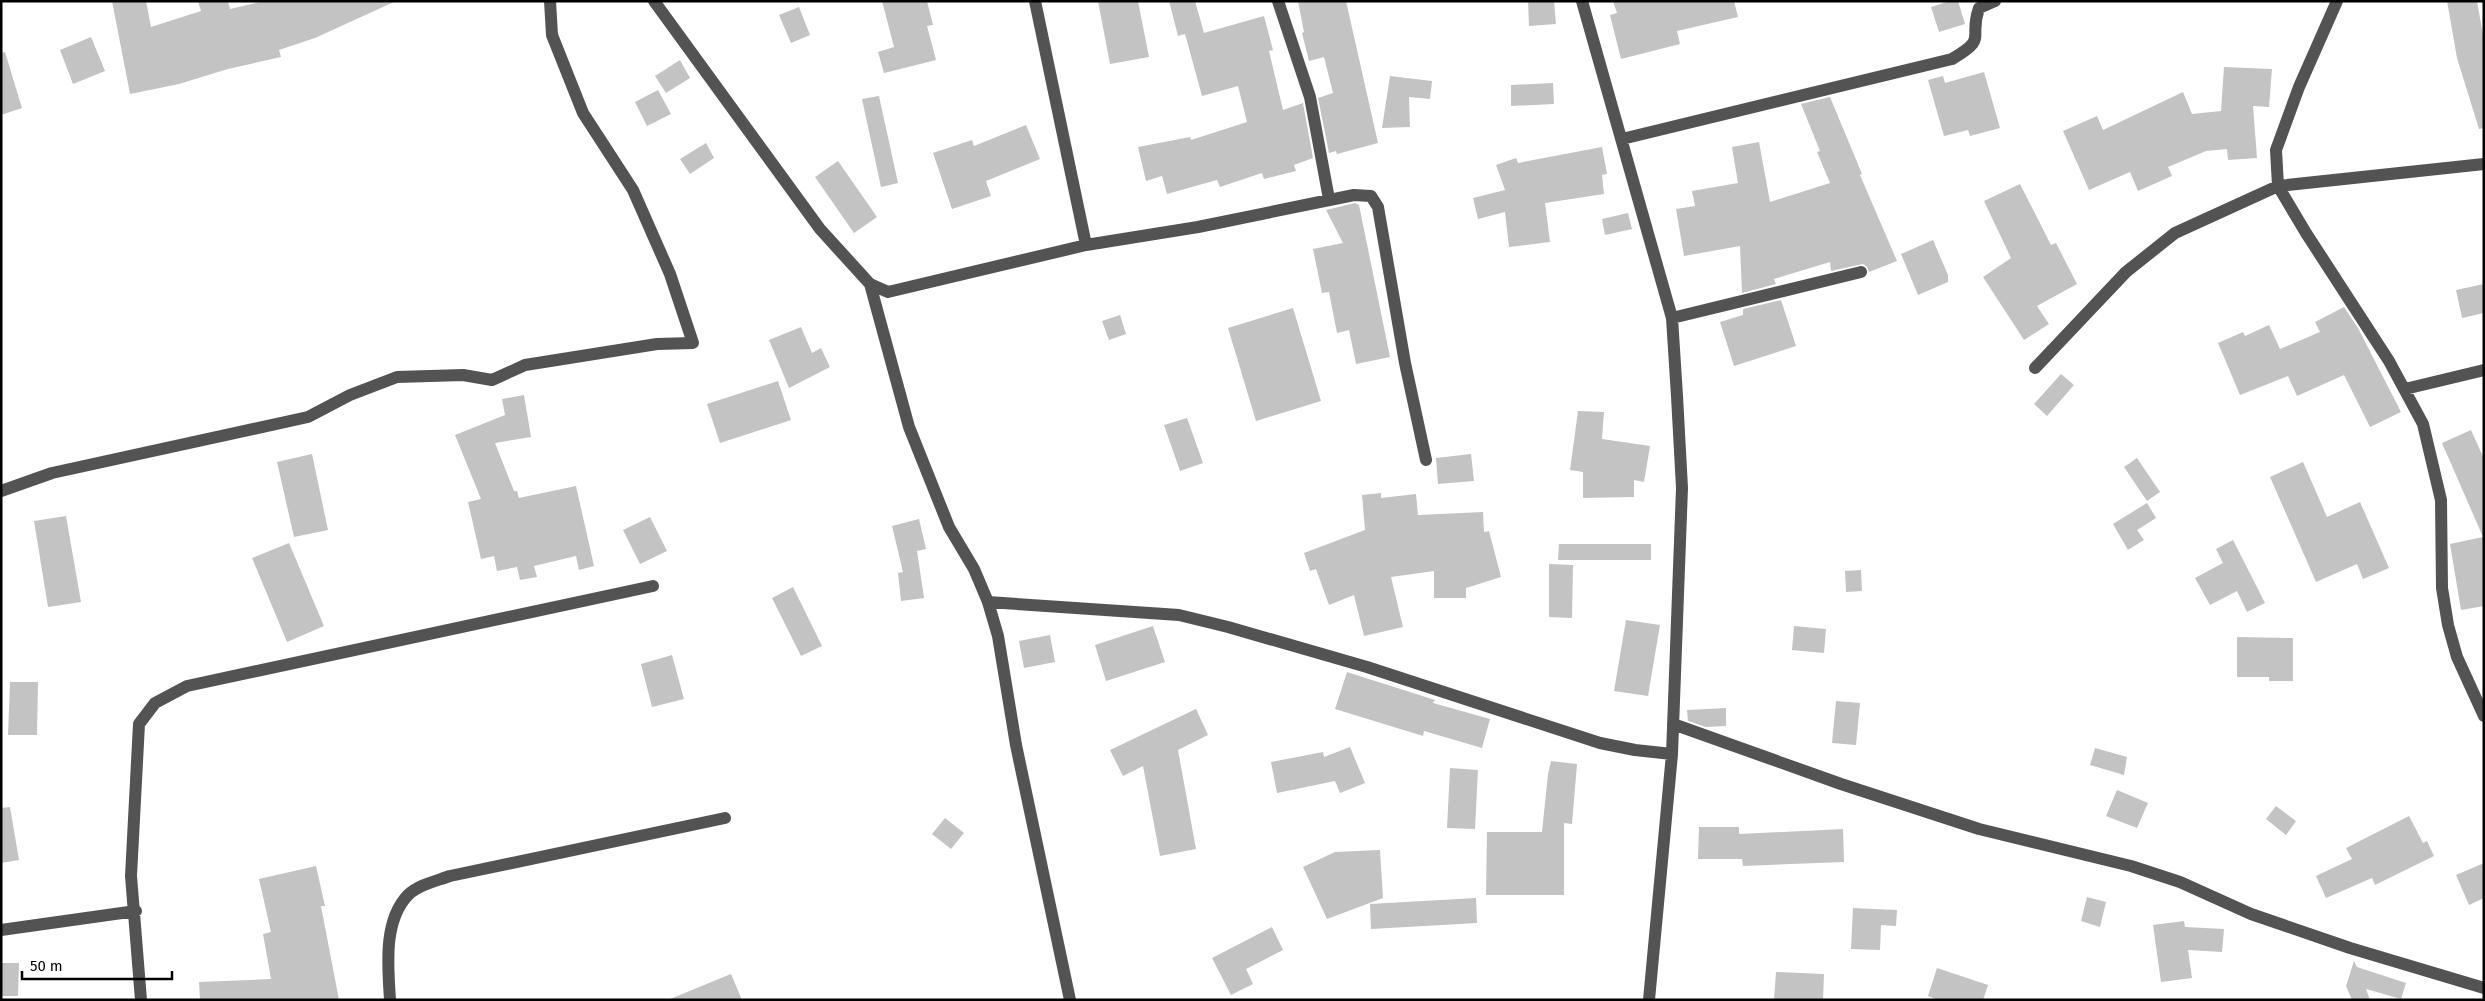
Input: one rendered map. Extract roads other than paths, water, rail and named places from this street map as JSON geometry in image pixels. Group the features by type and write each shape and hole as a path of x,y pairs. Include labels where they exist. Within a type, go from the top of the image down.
{"street":[{"path":"1,491 52,473 308,417 350,395 398,377 463,375 492,380 525,365 657,344 692,343 670,274 633,190 583,113 552,35 550,1"},
{"path":"654,1 820,229 870,284 888,292 905,290 1086,245 1198,227 1329,199 1354,195 1371,196 1378,207 1405,364 1426,460"},
{"path":"1035,1 1086,245"},
{"path":"1278,1 1310,97 1329,199"},
{"path":"1582,1 1672,318 1682,488 1672,754 1649,1000"},
{"path":"1622,139 1952,59 1970,48 1976,41 1976,18 1979,8 1996,1"},
{"path":"2337,1 2298,87 2276,150 2278,186 2306,233 2389,361 2423,424 2441,500 2442,588 2448,625 2457,657 2480,703 2484,716"},
{"path":"2035,368 2126,272 2175,232 2278,186 2484,164"},
{"path":"1672,318 1861,272"},
{"path":"870,284 909,427 949,527 974,569 988,602 998,636 1016,745 1070,1000"},
{"path":"2405,389 2484,370"},
{"path":"141,1000 132,876 139,724 154,702 187,686 653,586"},
{"path":"988,602 1179,615 1228,627 1367,668 1600,743 1635,750 1672,754"},
{"path":"1673,724 1841,784 1979,829 2131,866 2180,882 2260,917 2350,948 2484,988"},
{"path":"390,1000 388,968 394,918 409,894 428,883 725,818"},
{"path":"1,930 136,911"}]}
